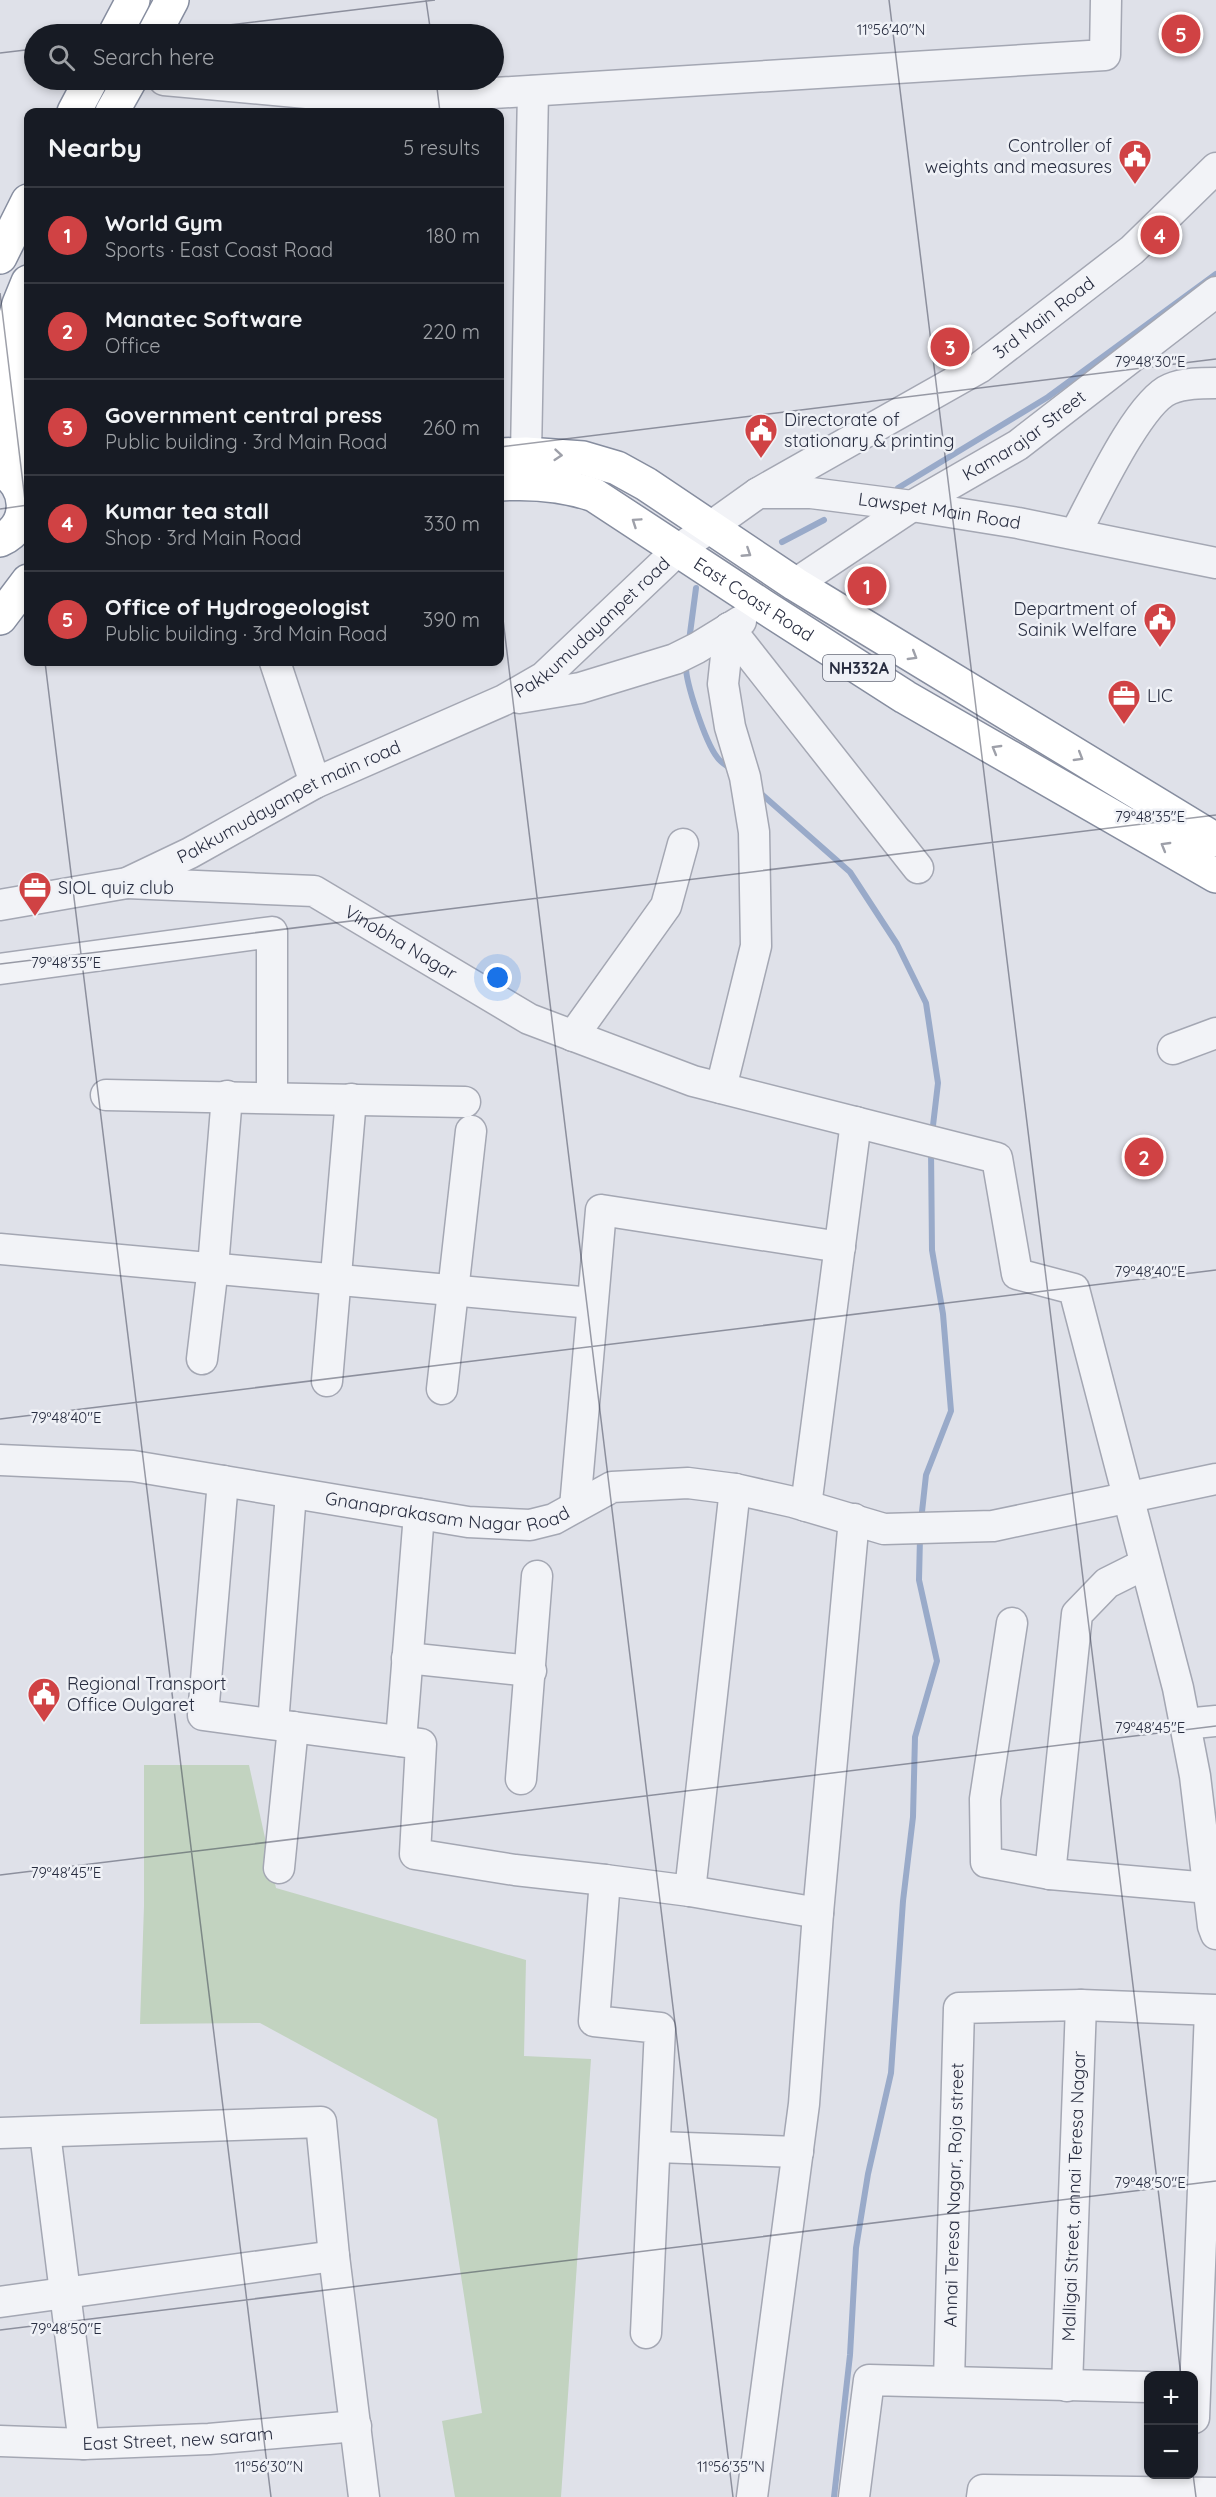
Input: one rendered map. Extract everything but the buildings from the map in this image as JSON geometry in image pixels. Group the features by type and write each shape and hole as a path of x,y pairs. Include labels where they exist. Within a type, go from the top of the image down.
{"highway":[{"path":"120,24 133,0"},
{"path":"159,24 172,0"},
{"path":"76,108 86,90"},
{"path":"114,108 124,90"},
{"path":"0,257 24,209"},
{"path":"24,293 21,357 24,375"},
{"path":"15,501 12,334 24,293"},
{"name":"East Coast Road","path":"513,454 583,458 617,468 646,484 708,528 795,584 1216,840"},
{"name":"East Coast Road","path":"504,484 543,483 574,488 594,495 905,697 1216,876"},
{"path":"0,618 24,586"}],"street":[{"path":"273,90 382,100 1105,55 1106,0"},
{"path":"513,454 533,91"},
{"name":"3rd Main Road","path":"758,493 979,368 1132,250 1216,168"},
{"name":"Kamarajar Street","path":"795,584 912,506 1018,445 1216,292"},
{"path":"1075,534 1137,420 1154,399 1171,388 1195,383 1216,383"},
{"path":"678,550 758,493"},
{"name":"Lawspet Main Road","path":"758,493 812,493 912,506 1075,534 1216,563"},
{"name":"Pakkumudayanpet road","path":"504,700 544,677 678,550"},
{"path":"504,700 580,688 688,653 763,606"},
{"path":"729,628 918,868"},
{"path":"707,1085 756,946 754,832 745,777 730,727 723,684 729,628"},
{"path":"276,666 315,783"},
{"name":"Pakkumudayanpet main road","path":"0,905 127,883 190,854 315,783 504,700"},
{"path":"573,1036 666,906 683,844"},
{"name":"Vinobha Nagar","path":"127,883 314,891 529,1019 707,1085 997,1158 1017,1274 1074,1289 1128,1498"},
{"path":"0,969 272,932 272,1097"},
{"path":"1173,1049 1216,1033"},
{"path":"106,1095 465,1102"},
{"path":"202,1359 213,1267 227,1096"},
{"path":"327,1381 351,1099"},
{"path":"806,1506 856,1122"},
{"path":"442,1389 471,1131"},
{"path":"575,1507 601,1210 840,1247"},
{"path":"0,1249 592,1303"},
{"name":"Gnanaprakasam Nagar Road","path":"0,1460 133,1466 419,1515 468,1522 530,1525 554,1519 612,1487 688,1484 735,1490 806,1506 884,1529 993,1526 1216,1479"},
{"path":"223,1481 203,1715 421,1744 415,1854 515,1870 690,1891 818,1913"},
{"path":"690,1891 735,1490"},
{"path":"279,1868 291,1493"},
{"path":"1128,1498 1178,1688 1195,1776 1209,1823 1209,1888 1216,1934"},
{"path":"401,1741 419,1515"},
{"path":"752,2497 804,2104 818,1913 854,1520"},
{"path":"1050,1874 1077,1614 1107,1583 1145,1564"},
{"path":"521,1779 537,1576"},
{"path":"1012,1623 985,1799 986,1862 1050,1874 1209,1888"},
{"path":"408,1658 531,1671"},
{"path":"1184,1724 1216,1721"},
{"path":"605,1880 594,2020 660,2028 646,2332"},
{"path":"1081,2005 1213,2011 1209,2226 1195,2371"},
{"name":"Annai Teresa Nagar, Roja street","path":"949,2381 959,2008 1081,2005"},
{"name":"Malligai Street, annai Teresa Nagar","path":"1067,2386 1081,2005"},
{"path":"0,2133 321,2122 334,2256 364,2497"},
{"path":"45,2133 84,2444"},
{"path":"656,2147 798,2152"},
{"path":"0,2302 334,2256"},
{"path":"854,2497 869,2380 1144,2387"},
{"name":"East Street, new saram","path":"0,2441 84,2444 209,2439 356,2426"},
{"path":"982,2497 983,2490 1058,2493 1199,2486"}],"green space":[{"path":"144,1765 249,1765 276,1888 526,1960 524,2056 591,2059 561,2497 455,2497 442,2421 482,2413 437,2119 260,2023 140,2024 144,1906"}],"waterway":[{"path":"898,488 1048,397 1216,274"},
{"path":"782,542 824,520"},
{"path":"689,641 696,588"},
{"path":"686,663 688,683 707,739 718,759 731,769"},
{"path":"758,791 850,872 897,944 926,1003 938,1083 932,1134"},
{"path":"921,1521 926,1475 951,1411 943,1314 932,1250 931,1150"},
{"path":"834,2497 850,2355 856,2248 868,2174 891,2073 903,1901 913,1817 915,1737 937,1661 919,1580 920,1537"}],"place":[{"name":"Office of Hydrogeologist","path":"1181,34"},
{"name":"Controller of weights and measures","path":"1135,185"},
{"name":"Kumar tea stall","path":"1160,235"},
{"name":"Government central press","path":"950,347"},
{"name":"Directorate of stationary & printing","path":"761,459"},
{"name":"World Gym","path":"867,586"},
{"name":"Department of Sainik Welfare","path":"1160,648"},
{"name":"LIC","path":"1124,725"},
{"name":"SIOL quiz club","path":"35,917"},
{"name":"Manatec Software","path":"1144,1157"},
{"name":"Regional Transport Office Oulgaret","path":"44,1723"}]}
